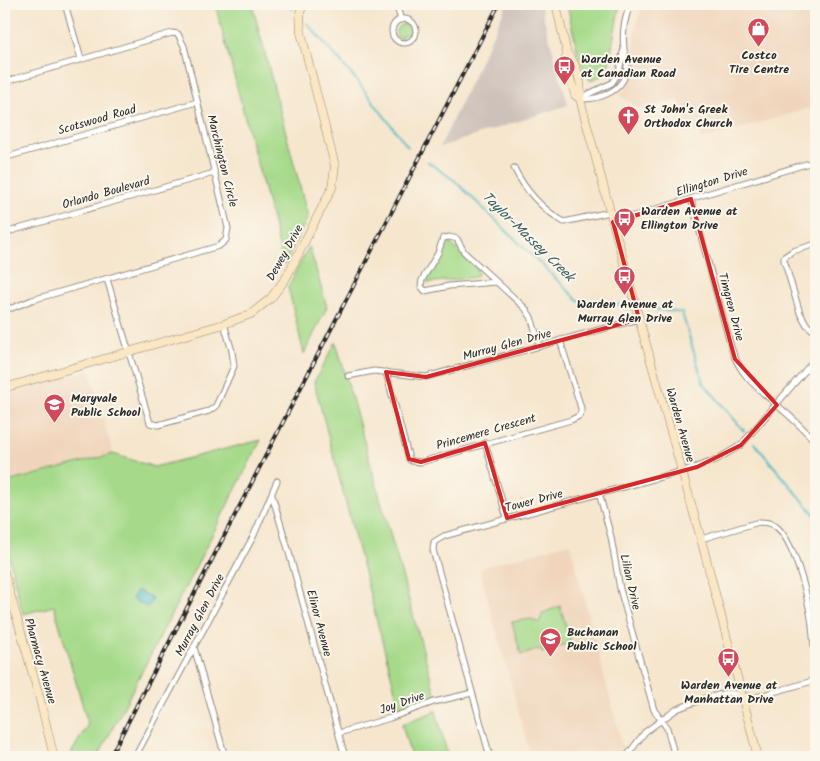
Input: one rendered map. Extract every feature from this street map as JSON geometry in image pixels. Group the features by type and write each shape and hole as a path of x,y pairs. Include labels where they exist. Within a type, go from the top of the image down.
{"street":[{"path":"65,4 81,59"},
{"name":"Dewey Drive","path":"4,388 224,324 250,314 271,298 286,278 332,188 335,166 301,33 300,13 303,4"},
{"path":"396,4 401,20"},
{"name":"Warden Avenue","path":"556,4 567,54 565,62 575,94 580,99 701,539 758,757"},
{"path":"580,99 590,99 605,95 620,85 626,73 627,64 624,49 624,22 631,4"},
{"path":"401,20 409,20 415,26 416,34 412,41 408,43 400,43 392,34 394,24 401,20"},
{"name":"Marchington Circle","path":"4,82 172,33 178,34 184,46 228,228 226,240 219,246 32,300 12,308 9,308 4,302"},
{"name":"Scotswood Road","path":"4,158 197,102"},
{"name":"Ellington Drive","path":"613,222 816,161"},
{"path":"514,168 523,186 552,215 564,222 610,212"},
{"name":"Orlando Boulevard","path":"4,233 214,173"},
{"name":"Timgren Drive","path":"691,199 735,359 742,371 754,384 816,442"},
{"path":"496,282 449,286 429,292 425,291 421,286 422,280 438,253 443,238 447,237 457,240 464,252 525,308 531,317 540,346"},
{"path":"816,244 789,252 784,257 784,260 800,313 807,325 816,333"},
{"path":"107,279 150,423 158,425 209,411 216,406 234,366 232,351 224,324"},
{"name":"Murray Glen Drive","path":"348,376 386,372 426,377 639,319"},
{"name":"Princemere Crescent","path":"386,372 409,459 421,462 571,420 579,416 582,412 581,408 560,340"},
{"name":"Tower Drive","path":"490,757 433,550 433,544 437,539 716,460 740,447 816,358"},
{"path":"485,443 507,518"},
{"name":"Murray Glen Drive","path":"136,757 254,535 277,481"},
{"name":"Lilian Drive","path":"599,493 611,537 620,589 654,710 670,735 675,757"},
{"name":"Elinor Avenue","path":"272,495 345,757"},
{"path":"701,539 758,522 768,522 775,526 794,553 811,617 816,657"},
{"name":"Pharmacy Avenue","path":"4,572 54,757"},
{"path":"194,647 225,757"},
{"path":"626,757 645,732 677,709 703,699 731,693 753,698 816,680"},
{"name":"Joy Drive","path":"338,734 434,702 472,692"}],"highlighted area":[{"path":"691,199 735,359 777,405 741,445 697,467 507,518 485,443 421,462 409,459 386,372 426,377 639,319 613,222"}],"shaded area":[{"path":"507,4 540,4 568,105 440,147"},
{"path":"642,4 816,4 816,106 702,140 699,132 688,130 679,100 653,106 637,107 620,96 633,76 635,31"},
{"name":"Maryvale Public School","path":"90,370 113,454 4,483 4,395"},
{"name":"Buchanan Public School","path":"570,543 623,749 620,757 531,757 479,568"}],"green space":[{"path":"215,4 252,4 308,217 284,265"},
{"path":"567,4 620,4 607,73 590,81 579,59"},
{"path":"405,24 411,28 412,34 411,38 409,33 401,36 402,40 397,37 396,31 399,26"},
{"path":"448,243 477,269 478,275 476,277 428,283 427,280 440,257 444,245"},
{"path":"309,246 327,307 304,354 288,287"},
{"path":"336,342 436,696 400,709 314,382"},
{"path":"261,440 98,757 69,757 88,724 54,606 23,614 4,539 4,483 113,454 154,467"},
{"path":"560,606 571,642 542,653 541,649 521,655 512,622 531,619 539,623 543,613"},
{"path":"436,711 448,757 411,757 402,724"}],"water":[{"path":"137,590 153,599 148,608 132,599"}],"waterway":[{"name":"Taylor-Massey Creek","path":"286,4 293,9"},
{"name":"Taylor-Massey Creek","path":"307,23 358,82 408,147"},
{"name":"Taylor-Massey Creek","path":"428,162 454,180 579,301 622,305"},
{"name":"Taylor-Massey Creek","path":"648,308 682,313 703,382 744,431"},
{"name":"Taylor-Massey Creek","path":"754,443 816,516"}],"railway":[{"path":"110,757 499,4"}],"place":[{"name":"Costco Tire Centre","path":"759,47"},
{"name":"Warden Avenue at Canadian Road","path":"565,85"},
{"name":"St John's Greek Orthodox Church","path":"628,135"},
{"name":"Warden Avenue at Ellington Drive","path":"625,237"},
{"name":"Warden Avenue at Murray Glen Drive","path":"625,296"},
{"name":"Maryvale Public School","path":"55,424"},
{"name":"Buchanan Public School","path":"551,658"},
{"name":"Warden Avenue at Manhattan Drive","path":"729,677"}]}
